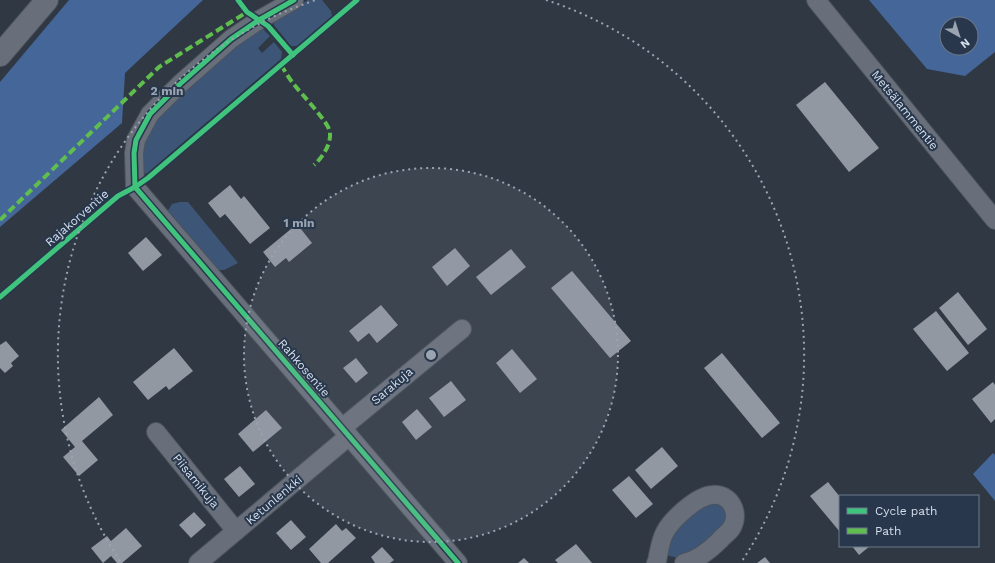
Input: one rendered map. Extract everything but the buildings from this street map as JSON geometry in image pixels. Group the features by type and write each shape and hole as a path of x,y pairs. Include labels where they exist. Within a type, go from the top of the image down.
{"main road":[{"path":"0,55 47,0"}],"street":[{"name":"Rahkosentie","path":"294,0 259,20 231,39 180,84 150,114 136,140 134,153 135,187 458,563"},
{"name":"Metsälammentie","path":"816,0 995,220"},
{"name":"Sarakuja","path":"345,432 462,329"},
{"name":"Piisamikuja","path":"156,432 236,531"},
{"name":"Ketunlenkki","path":"198,563 236,531 345,432"},
{"path":"659,562 661,543 665,532 688,508 702,497 712,495 721,496 728,499 734,507 734,522 731,529 718,542 684,563"}],"shaded area":[{"path":"69,0 203,0 125,73 122,123 0,227 0,82"},
{"path":"308,0 322,0 331,11 332,16 297,46 291,46 274,25 274,20"},
{"path":"869,0 995,0 995,52 965,76 927,69"},
{"path":"262,28 270,36 258,48 262,53 274,42 282,52 281,59 146,174 144,172 143,160 144,143 150,130 161,114 220,61"},
{"path":"188,202 238,263 224,270 217,270 167,212 172,204"},
{"path":"993,453 995,455 995,501 973,474"},
{"path":"705,503 721,503 728,512 723,528 688,555 679,558 669,556 666,551 671,534"}],"marked path":[{"path":"0,220 159,67 247,12"},
{"path":"281,65 291,81 329,128 330,138 327,147 323,155 314,165"}],"cycle path":[{"path":"238,0 247,12 268,26 293,55"},
{"path":"135,187 134,153 136,140 150,114 180,84 231,39 259,20 294,0"},
{"name":"Rajakorventie","path":"0,297 118,196 148,178 357,0"},
{"path":"135,187 458,563"}]}
